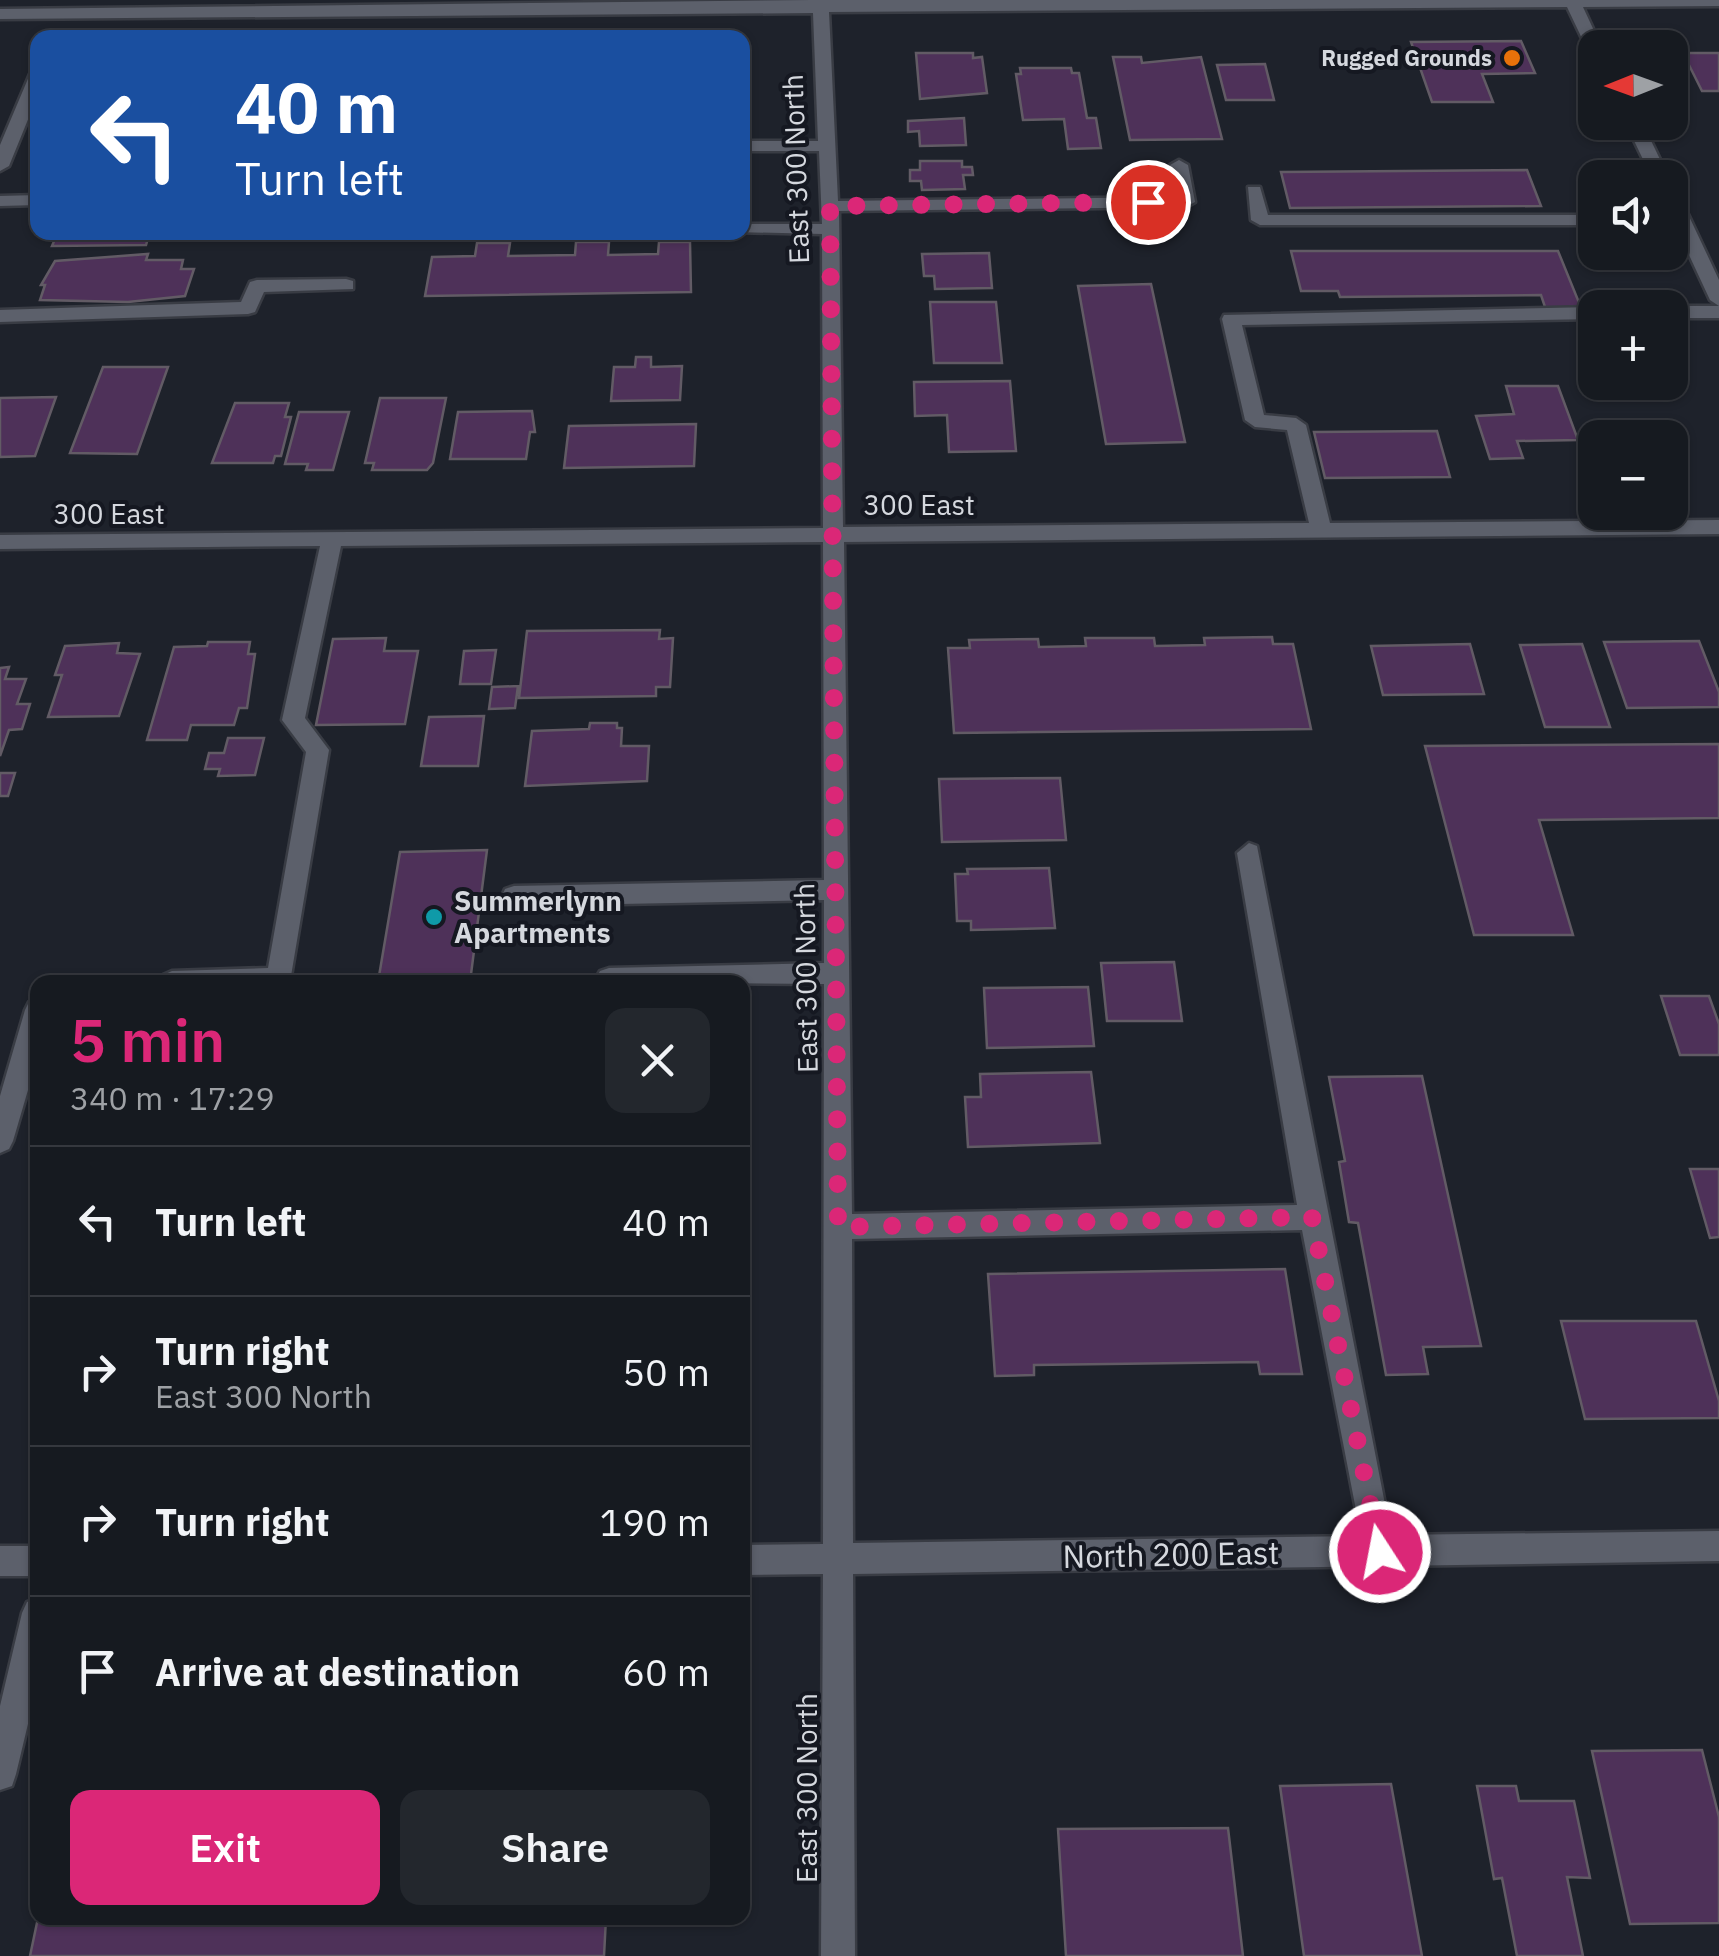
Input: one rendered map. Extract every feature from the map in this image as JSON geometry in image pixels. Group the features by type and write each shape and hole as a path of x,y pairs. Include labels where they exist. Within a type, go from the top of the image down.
{"street":[{"path":"1573,1 1586,30"},
{"path":"0,14 67,7 1719,1"},
{"name":"East 300 North","path":"820,3 831,218 838,1956"},
{"path":"57,30 67,7"},
{"path":"0,166 30,93"},
{"path":"750,146 830,146"},
{"path":"750,228 831,218 1186,202 1179,166"},
{"path":"1254,191 1260,220 1578,220"},
{"path":"0,200 30,200"},
{"path":"1688,242 1719,300"},
{"path":"0,316 248,308 257,286 346,285"},
{"path":"1688,312 1719,312"},
{"path":"1320,530 1296,425 1256,420 1230,318 1578,313"},
{"name":"300 East","path":"0,542 1719,527"},
{"path":"280,975 318,750 293,720 332,540"},
{"path":"1249,852 1312,1217 1380,1552"},
{"path":"514,896 835,890"},
{"path":"745,975 836,973"},
{"path":"0,1141 30,1038"},
{"path":"838,1227 1312,1217"},
{"name":"North 200 East","path":"750,1560 1719,1546"},
{"path":"0,1562 30,1561"},
{"path":"0,1774 30,1648"}],"building":[{"path":"1521,41 1535,73 1482,74 1493,102 1432,102 1411,42"},
{"path":"916,53 973,53 973,58 982,57 987,93 920,99"},
{"path":"1688,53 1719,53 1719,91 1702,91 1688,63"},
{"path":"1113,57 1141,57 1142,63 1201,57 1222,139 1130,140"},
{"path":"1265,64 1274,100 1226,100 1217,65"},
{"path":"1020,68 1071,68 1072,73 1079,73 1087,118 1096,118 1101,148 1068,149 1064,119 1023,120 1016,74 1021,74"},
{"path":"964,118 966,145 920,146 919,131 908,132 908,121"},
{"path":"920,161 962,161 962,167 972,167 973,175 963,175 965,189 922,190 921,181 910,181 910,170 920,170"},
{"path":"1527,170 1541,206 1290,208 1281,172"},
{"path":"55,240 148,240 146,245 52,246"},
{"path":"576,242 609,242 608,255 658,254 659,242 690,242 691,292 425,296 432,257 475,256 477,243 510,243 508,256 575,255"},
{"path":"1291,251 1558,251 1578,300 1578,310 1546,310 1541,295 1340,297 1338,291 1301,291"},
{"path":"989,253 992,288 935,289 934,276 924,276 922,254"},
{"path":"148,254 146,260 183,260 181,269 194,269 185,296 128,302 40,300 45,285 41,285 55,261"},
{"path":"1151,284 1185,442 1106,444 1078,286"},
{"path":"930,302 996,302 1002,363 934,363"},
{"path":"636,357 651,357 651,367 682,366 680,400 611,401 614,367 635,367"},
{"path":"103,367 168,367 137,454 70,453"},
{"path":"1010,381 1016,451 949,452 947,415 915,416 914,382"},
{"path":"1506,386 1558,386 1578,440 1517,441 1523,458 1490,459 1476,416 1514,414"},
{"path":"56,397 35,456 0,457 0,398"},
{"path":"380,398 446,398 433,463 427,470 372,470 374,463 365,463"},
{"path":"235,403 289,403 285,417 291,417 281,456 275,456 273,463 212,463"},
{"path":"532,411 535,432 530,432 526,459 450,459 458,412"},
{"path":"299,412 349,412 333,470 306,470 308,464 285,464"},
{"path":"696,424 694,466 564,468 569,426"},
{"path":"1437,431 1450,477 1325,478 1314,432"},
{"path":"660,630 659,639 673,638 670,687 656,687 656,696 519,698 527,631"},
{"path":"1272,637 1273,644 1293,644 1311,729 954,733 948,648 970,648 969,640 1038,639 1039,647 1086,646 1085,638 1154,638 1155,646 1205,645 1204,638"},
{"path":"386,638 384,651 418,651 405,724 316,725 333,639"},
{"path":"1699,641 1719,692 1719,707 1627,708 1604,642"},
{"path":"208,642 250,642 248,654 255,654 247,708 239,708 234,725 191,725 187,740 147,740 174,647 207,646"},
{"path":"119,643 117,653 140,654 119,716 48,717 62,675 55,675 65,646"},
{"path":"1470,644 1484,694 1383,695 1371,646"},
{"path":"1582,644 1610,727 1545,727 1520,645"},
{"path":"496,650 491,684 460,684 464,651"},
{"path":"9,667 5,679 26,679 17,704 30,704 22,729 9,730 0,756 0,668"},
{"path":"518,686 515,708 489,709 492,687"},
{"path":"484,716 478,766 421,766 429,717"},
{"path":"590,723 617,723 617,728 622,728 621,746 649,746 647,781 525,786 532,731 589,729"},
{"path":"228,738 264,738 255,775 218,776 220,769 205,769 209,753 224,753"},
{"path":"1719,744 1719,818 1539,820 1573,935 1474,935 1425,746"},
{"path":"0,773 15,773 8,796 0,796"},
{"path":"1060,778 1066,840 942,842 939,779"},
{"name":"Summerlynn Apartments","path":"487,850 471,975 379,975 400,852"},
{"path":"1049,868 1055,928 971,930 971,921 957,921 955,874 968,874 967,869"},
{"path":"1174,962 1182,1021 1107,1021 1101,963"},
{"path":"1088,987 1094,1046 987,1048 984,988"},
{"path":"1661,996 1709,996 1719,1024 1719,1055 1680,1055"},
{"path":"1091,1072 1100,1143 968,1147 965,1097 981,1097 980,1074"},
{"path":"1422,1076 1481,1346 1423,1347 1428,1374 1386,1375 1358,1223 1349,1222 1339,1162 1345,1161 1329,1077"},
{"path":"1690,1169 1719,1169 1719,1237 1710,1238"},
{"path":"1285,1269 1302,1374 1260,1374 1258,1362 1034,1365 1034,1375 995,1376 988,1274"},
{"path":"1561,1321 1696,1321 1719,1401 1719,1418 1585,1419"},
{"path":"1702,1750 1719,1817 1719,1923 1630,1924 1592,1751"},
{"path":"1391,1784 1422,1956 1304,1956 1280,1786"},
{"path":"1477,1786 1516,1786 1519,1801 1574,1801 1590,1878 1567,1877 1583,1956 1517,1956 1502,1878 1494,1879"},
{"path":"1228,1828 1243,1956 1066,1956 1058,1829"},
{"path":"37,1925 606,1925 604,1956 30,1956"}],"place":[{"name":"Rugged Grounds","path":"1512,58"},
{"name":"Summerlynn Apartments","path":"434,917"}],"route":[{"path":"1148,202 830,206 838,1227 1312,1217 1380,1552"}]}
